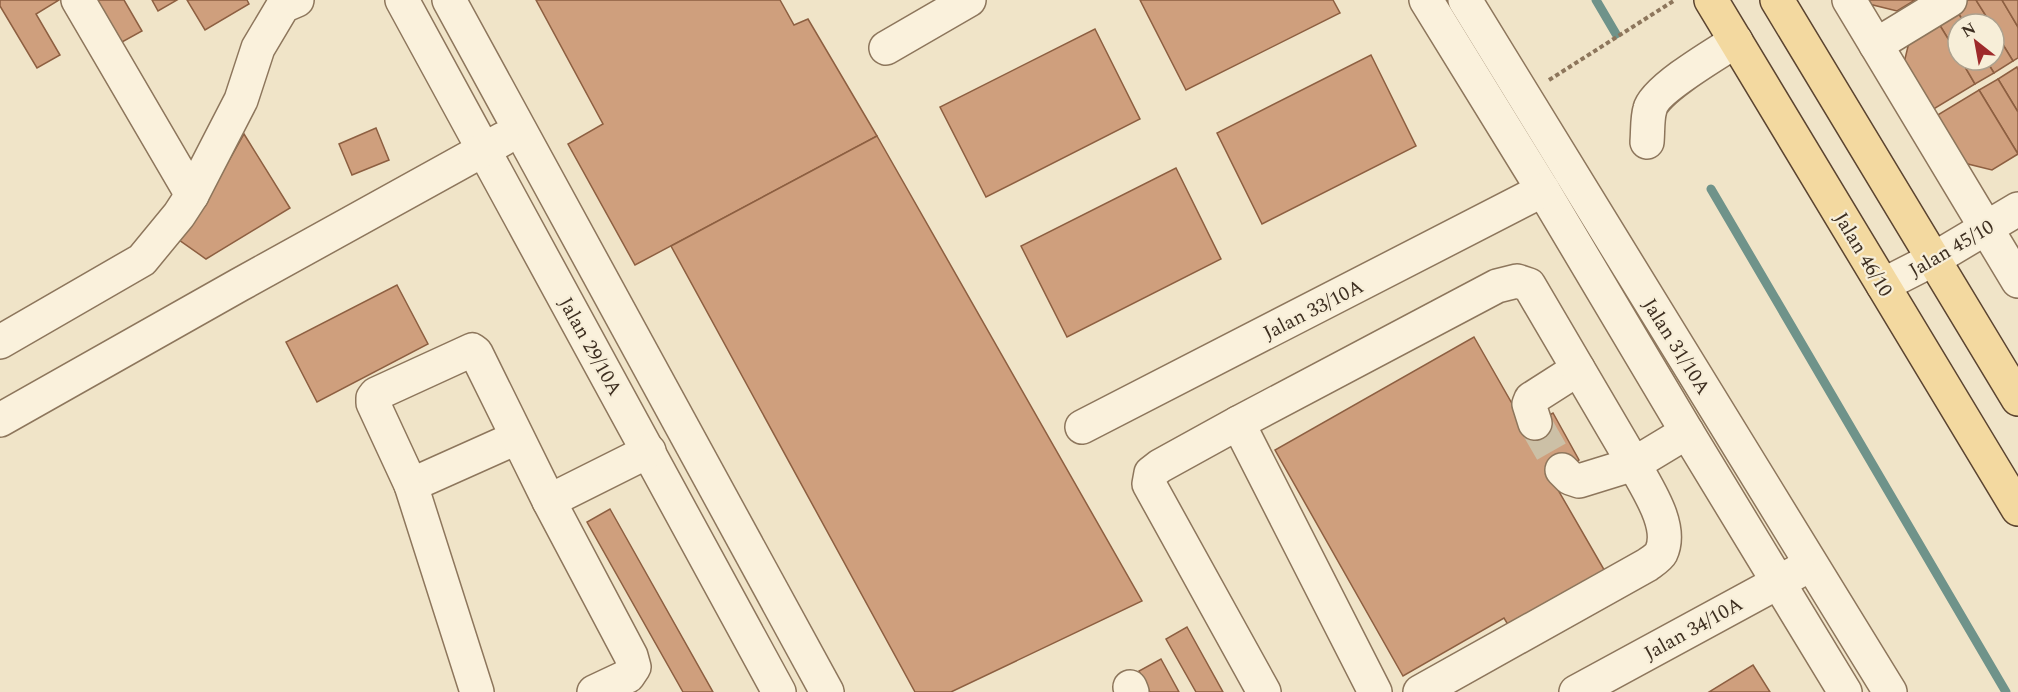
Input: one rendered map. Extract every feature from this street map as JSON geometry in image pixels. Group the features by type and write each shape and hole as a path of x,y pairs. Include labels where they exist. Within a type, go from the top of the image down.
{"main road":[{"name":"Jalan 46/10","path":"1711,0 2018,509"},
{"path":"1777,0 2018,399"}],"street":[{"path":"78,0 192,195"},
{"name":"Jalan 29/10A","path":"402,0 779,692"},
{"name":"Jalan 29/10A","path":"449,0 827,692"},
{"path":"886,48 969,0"},
{"name":"Jalan 31/10A","path":"1426,0 1544,190 1687,432 1845,692"},
{"name":"Jalan 31/10A","path":"1465,0 1890,692"},
{"path":"1849,0 2018,281"},
{"path":"1876,45 1950,0"},
{"path":"0,342 142,260 179,215 192,195 241,100 258,48 287,2"},
{"path":"1647,142 1650,108 1656,96 1708,58 1736,41"},
{"path":"0,420 520,130"},
{"name":"Jalan 33/10A","path":"1082,427 1544,190"},
{"name":"Jalan 45/10","path":"1883,285 1934,259 2018,209"},
{"path":"1264,692 1149,484 1151,473 1238,423 1497,286 1517,281 1529,285 1634,464 1660,513 1665,533 1661,554 1647,565 1420,692"},
{"path":"477,692 411,485 373,403 376,394 472,350 476,353 516,438 631,656 634,667 628,676 594,692"},
{"path":"1535,423 1529,404 1531,399 1578,369"},
{"path":"1238,423 1375,692"},
{"path":"1562,470 1570,478 1579,481 1634,464 1687,432"},
{"path":"411,485 516,438"},
{"path":"549,501 649,452"},
{"name":"Jalan 34/10A","path":"1576,692 1811,564"}],"path":[{"path":"1523,96 1675,0"}],"building":[{"path":"0,0 59,0 36,14 60,55 37,68 0,6"},
{"path":"86,0 124,0 142,31 113,47"},
{"path":"152,0 177,0 158,11"},
{"path":"187,0 247,0 249,4 205,30"},
{"path":"536,0 780,0 794,25 808,19 877,136 635,265 568,144 603,124"},
{"path":"1140,0 1333,0 1340,13 1186,90"},
{"path":"1866,0 1915,0 1897,11 1869,4"},
{"path":"1968,0 1976,0 1984,12 1958,12 1955,8"},
{"path":"1976,0 2002,0 2018,27 2018,58 2013,61 2006,50 2006,12 1984,12"},
{"path":"2002,0 2018,0 2018,27"},
{"path":"1946,13 1946,35 1936,19"},
{"path":"1936,19 1946,35 1946,72 1968,72 1975,84 1932,110 1904,63 1911,34"},
{"path":"1095,29 1140,119 986,197 940,107"},
{"path":"2006,50 2013,61 2006,65"},
{"path":"1371,55 1416,146 1262,224 1217,133"},
{"path":"2017,67 2018,70 2018,112 1998,79"},
{"path":"1968,72 1994,73 1975,84"},
{"path":"1998,79 2018,112 2018,154 1979,90"},
{"path":"1979,90 2018,154 1992,170 1964,163 1936,116"},
{"path":"376,128 389,160 352,175 339,144"},
{"path":"244,134 290,208 206,259 172,235 219,178"},
{"path":"877,136 1142,601 951,692 915,692 671,246"},
{"path":"1176,168 1221,259 1067,337 1021,246"},
{"path":"397,285 428,344 317,402 286,342"},
{"path":"1474,337 1526,428 1553,413 1579,460 1550,476 1606,573 1510,628 1504,618 1403,676 1275,450"},
{"path":"610,509 713,692 683,692 587,522"},
{"path":"1187,627 1223,692 1196,692 1166,639"},
{"path":"1161,659 1179,692 1150,692 1139,671"},
{"path":"1753,665 1770,692 1709,692"}],"waterway":[{"path":"1596,0 1616,34"},
{"path":"1711,189 2006,692"}],"tunnel":[{"path":"1535,423 1562,470"}]}
